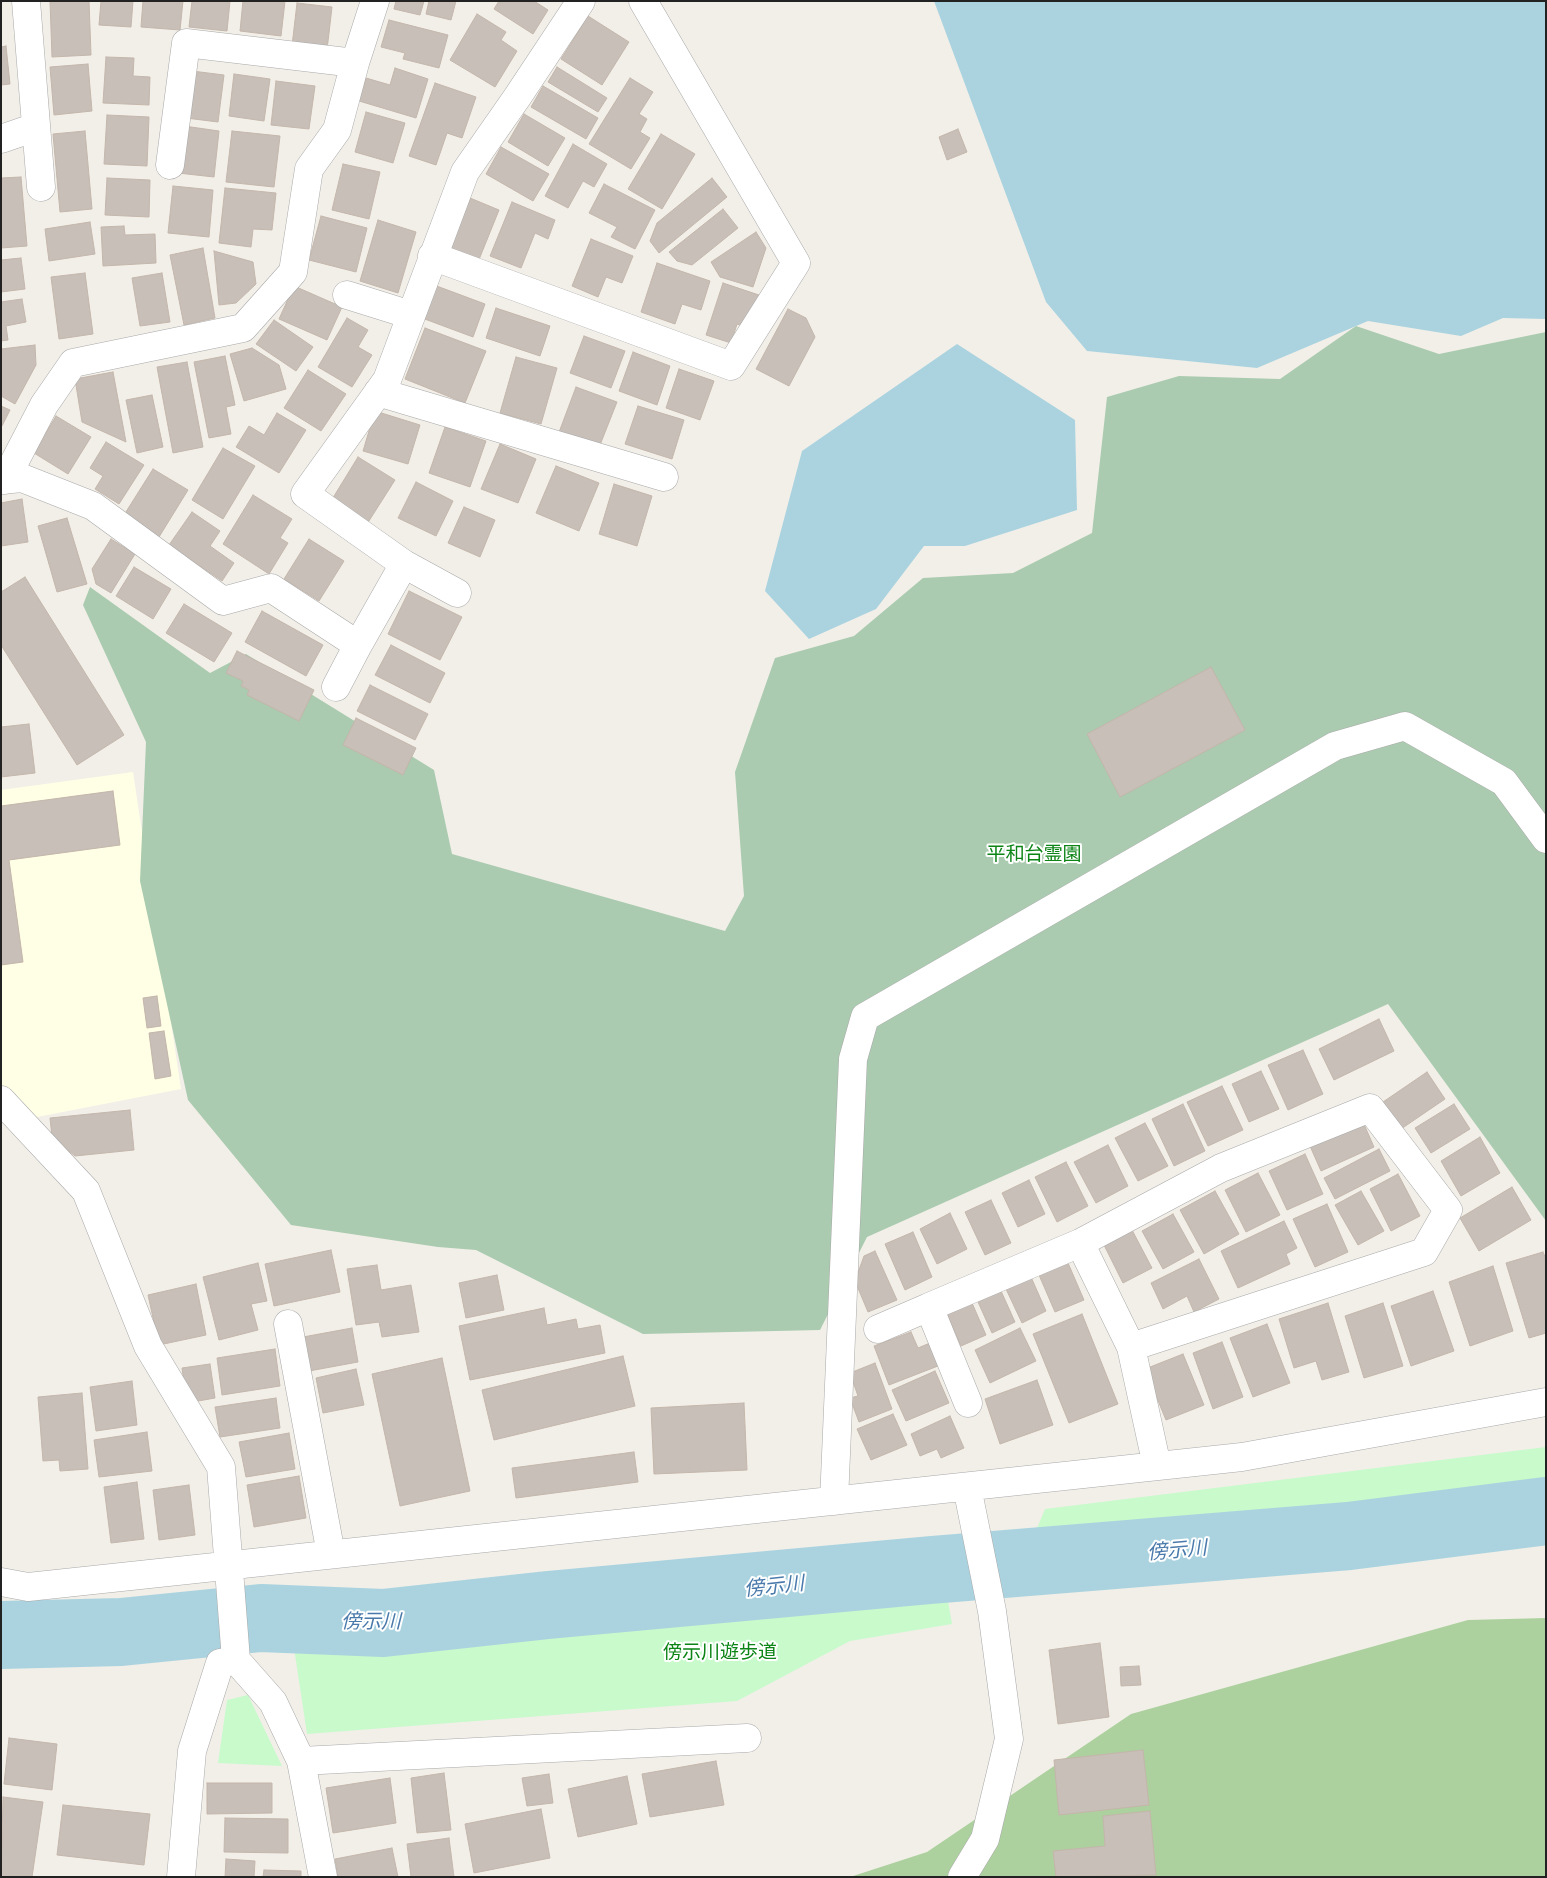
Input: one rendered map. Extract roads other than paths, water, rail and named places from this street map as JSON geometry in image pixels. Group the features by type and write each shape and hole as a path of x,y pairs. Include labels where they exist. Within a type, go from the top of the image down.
{"street":[{"path":"26,1 41,188"},
{"path":"3,480 44,405 73,363 243,328 293,272 309,168 338,130 355,63 375,1"},
{"path":"457,593 404,564 305,494 387,380 465,172 581,1"},
{"path":"432,256 731,366 796,263 643,1"},
{"path":"170,165 186,43 355,63"},
{"path":"1,139 36,128"},
{"path":"347,295 411,314"},
{"path":"378,392 664,476"},
{"path":"3,480 22,478 93,506 223,601 271,588 358,645"},
{"path":"336,687 404,564"},
{"path":"834,1500 853,1059 866,1017 1334,746 1405,726 1504,782 1546,839"},
{"path":"1,1100 86,1191 148,1346 221,1467 235,1650 273,1702 301,1761 323,1877"},
{"path":"878,1329 1080,1243 1221,1168 1370,1108 1448,1210 1424,1252 1131,1347"},
{"path":"1080,1243 1131,1347 1157,1466"},
{"path":"929,1307 968,1403"},
{"path":"288,1324 331,1554"},
{"path":"1,1582 28,1586 1242,1457 1546,1402"},
{"path":"962,1877 985,1839 1009,1740 988,1594 967,1487"},
{"path":"181,1877 192,1751 220,1663 235,1650"},
{"path":"301,1761 747,1738"}],"water":[{"path":"934,1 1546,1 1546,319 1503,318 1461,336 1368,321 1257,368 1087,351 1046,302"},
{"path":"957,344 1075,420 1077,510 965,546 924,546 876,609 809,639 765,591 802,451"}],"waterway":[{"name":"傍示川","path":"1,1635 121,1632 261,1618 383,1623 548,1605 931,1570 1349,1536 1546,1511"}],"park label":[{"name":"平和台霊園","path":"1034,854"},
{"name":"傍示川遊歩道","path":"720,1652"}]}
